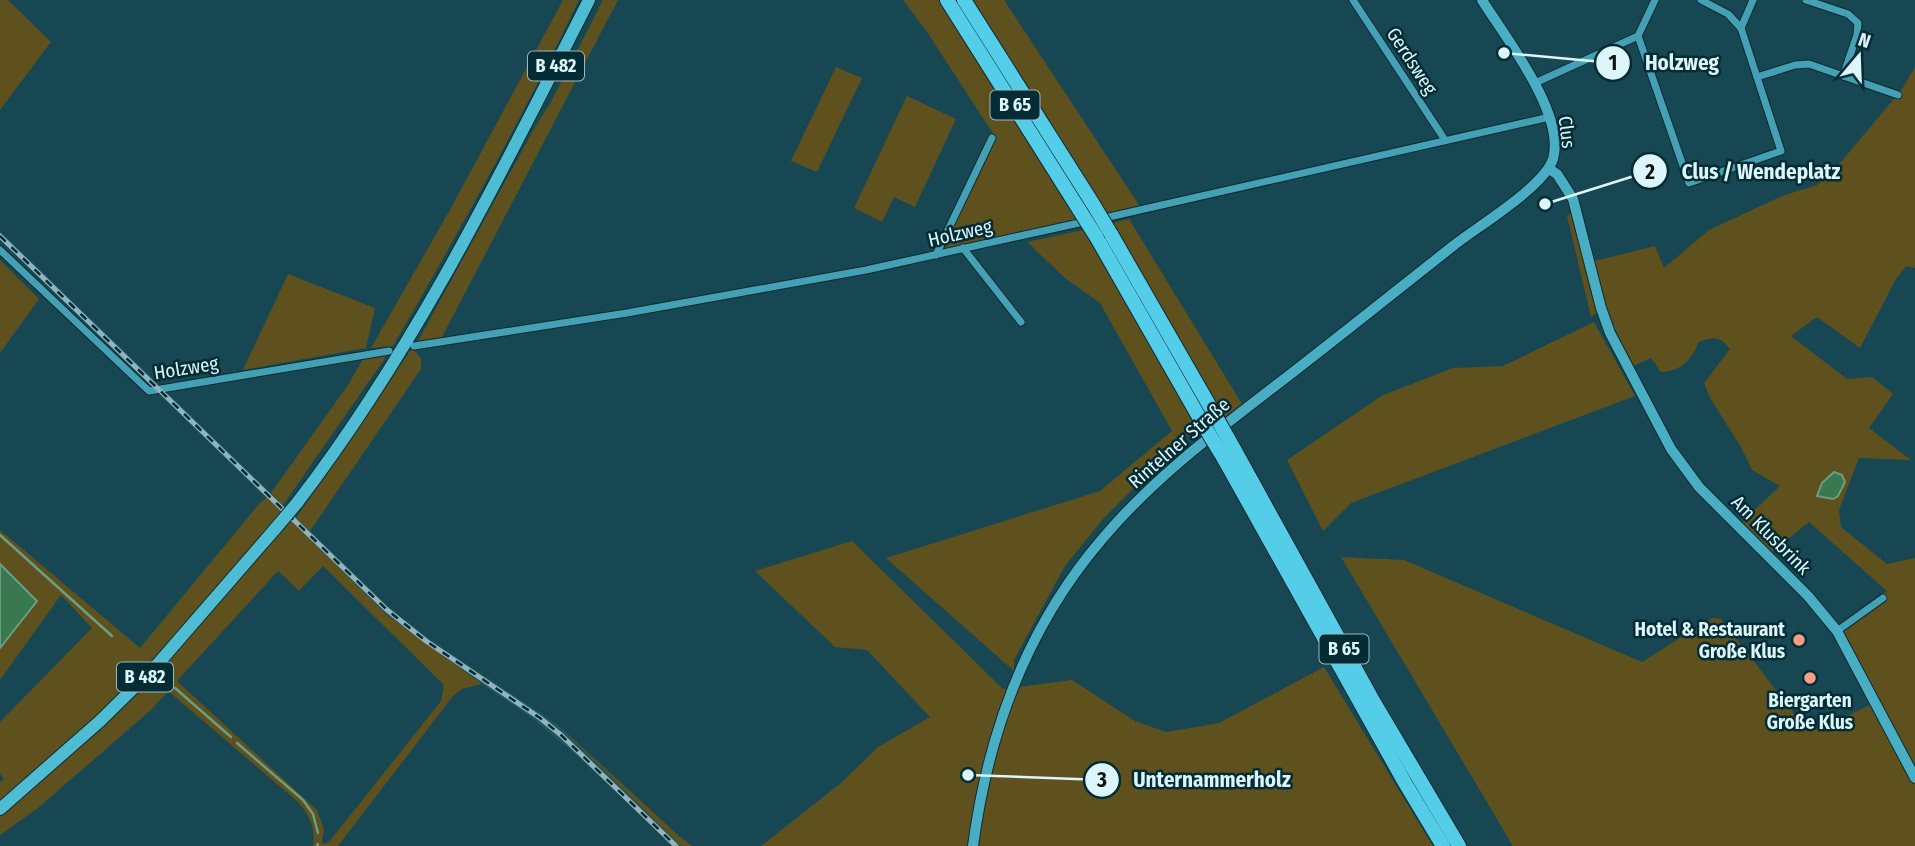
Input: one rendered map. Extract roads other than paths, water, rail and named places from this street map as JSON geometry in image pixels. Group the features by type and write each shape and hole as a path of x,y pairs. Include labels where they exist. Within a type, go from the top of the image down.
{"highway":[{"name":"B 65","path":"947,0 1087,207"},
{"name":"B 65","path":"964,0 1459,846"},
{"name":"B 65","path":"1228,453 1405,783 1443,846"}],"main road":[{"name":"B 482","path":"0,809 100,721 156,666 296,503 367,404 462,248 589,0"},
{"name":"Clus","path":"1482,0 1535,83 1550,117 1554,155 1549,169 1557,174 1573,199 1604,316"},
{"name":"Rintelner Straße","path":"973,846 979,804 994,740 1021,667 1047,617 1104,536 1162,477 1466,236 1528,191 1549,169"},
{"name":"Am Klusbrink","path":"1604,316 1643,397 1685,471 1808,596 1838,631 1915,778"}],"street":[{"name":"Gerdsweg","path":"1353,0 1445,139"},
{"path":"1535,83 1638,36 1655,0"},
{"path":"1638,36 1689,183 1781,151 1741,27 1728,14 1702,0"},
{"path":"1741,27 1753,0"},
{"path":"1805,0 1848,14 1858,23 1857,35 1843,76"},
{"path":"1757,77 1802,63 1898,95"},
{"name":"Holzweg","path":"414,346 760,290 1139,211 1550,117"},
{"path":"936,254 992,138"},
{"path":"963,248 1021,322"},
{"name":"Holzweg","path":"0,250 149,391 389,351"},
{"path":"1838,631 1883,598"}],"waterway":[{"path":"0,535 112,636"},
{"path":"175,688 231,737"},
{"path":"237,743 303,800 313,814 318,833"}],"railway":[{"path":"0,236 386,609 426,641 561,735 676,846"}],"place":[{"name":"Holzweg","path":"1504,53"},
{"name":"Clus / Wendeplatz","path":"1545,204"},
{"name":"Hotel & Restaurant Große Klus","path":"1799,640"},
{"name":"Biergarten Große Klus","path":"1810,678"},
{"name":"Unternammerholz","path":"968,775"}]}
